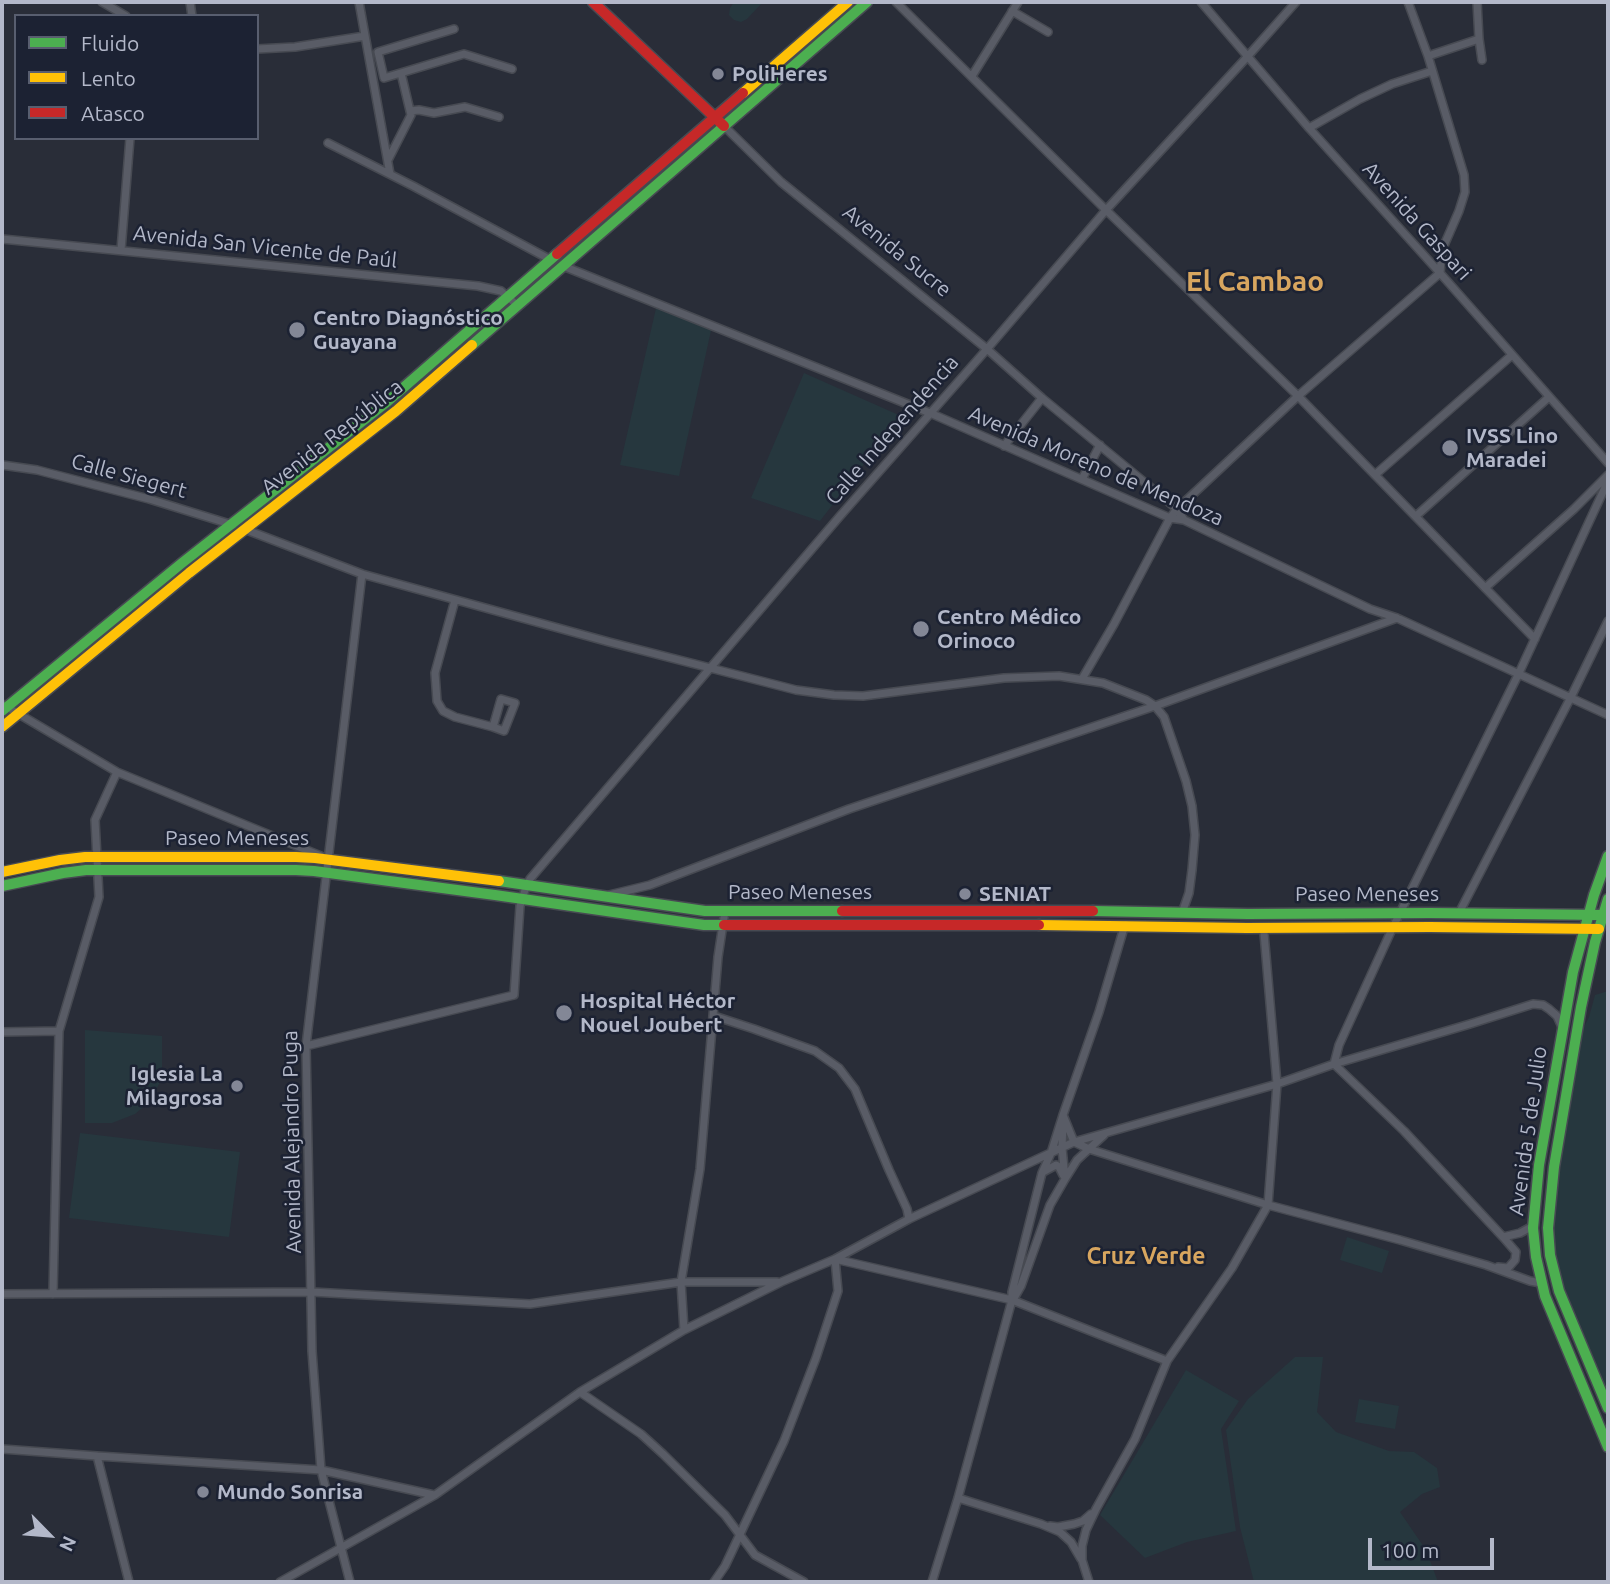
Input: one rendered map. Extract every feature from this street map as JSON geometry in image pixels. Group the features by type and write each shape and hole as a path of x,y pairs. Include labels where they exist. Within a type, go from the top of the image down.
{"street":[{"path":"102,2 123,14"},
{"path":"359,2 390,174"},
{"name":"Avenida Sucre","path":"593,2 782,182 987,349 1177,509 1184,520"},
{"name":"Avenida República","path":"3,707 388,401 848,2"},
{"name":"Avenida República","path":"2,727 189,573 396,411 867,2"},
{"path":"896,2 1298,396 1535,639"},
{"path":"972,76 1018,2"},
{"name":"Avenida Gaspari","path":"1201,2 1309,128 1608,463"},
{"name":"Calle Independencia","path":"525,892 530,879 563,839 930,413 1106,210 1296,2"},
{"path":"1083,679 1177,509 1298,396 1440,273 1442,250 1465,192 1464,176 1428,56 1408,2"},
{"path":"1477,2 1482,60"},
{"path":"1012,11 1048,32"},
{"path":"454,29 378,52 384,78 464,54 512,69"},
{"path":"259,49 295,47 365,36"},
{"path":"1428,56 1479,39"},
{"path":"1309,128 1392,84 1432,71"},
{"path":"388,160 411,115 401,73"},
{"path":"410,111 434,113 465,107 499,117"},
{"path":"121,250 130,140"},
{"path":"328,143 551,260"},
{"name":"Avenida San Vicente de Paúl","path":"2,239 491,288 501,291 518,306"},
{"name":"Avenida Moreno de Mendoza","path":"563,266 930,413 1170,518 1184,520 1370,609 1397,618 1608,715"},
{"path":"1376,474 1512,355"},
{"path":"1416,516 1549,397"},
{"path":"1004,446 1042,398"},
{"path":"1082,479 1100,445"},
{"name":"Calle Siegert","path":"2,465 37,470 126,493 232,524 362,574 796,690 863,696 1017,677 1059,676 1103,683 1155,706"},
{"path":"1485,589 1608,475"},
{"path":"1334,1064 1339,1045 1393,927 1519,673 1608,481"},
{"name":"Avenida Alejandro Puga","path":"350,1582 321,1470 312,1351 306,1046 362,574"},
{"path":"455,600 435,673 437,701 443,711 493,727"},
{"path":"603,897 650,885 849,809 1155,706 1397,618"},
{"path":"1459,913 1608,621"},
{"path":"1155,706 1164,717 1171,735 1192,806 1195,835 1192,870 1189,893 1182,913"},
{"path":"3,707 18,713 117,772 328,859"},
{"path":"53,1294 59,1031 99,897 95,820 117,772"},
{"name":"Paseo Meneses","path":"2,872 60,860 98,857 296,856 525,892 680,922 723,925 1604,929"},
{"name":"Avenida 5 de Julio","path":"1608,856 1584,928 1573,972 1539,1165 1533,1226 1541,1283 1608,1447"},
{"name":"Paseo Meneses","path":"2,886 75,871 296,870 603,897 682,909 725,911 1606,915"},
{"path":"306,1046 514,995 519,922 525,892"},
{"name":"Avenida 5 de Julio","path":"1608,899 1604,929 1587,975 1576,1034 1554,1167 1548,1228 1550,1255 1559,1291 1608,1408"},
{"path":"684,1330 681,1282 700,1169 718,957 725,911"},
{"path":"932,1582 1012,1300 1042,1173 1099,1012 1122,930 1126,925"},
{"path":"1088,1582 1082,1560 1082,1546 1095,1511 1135,1439 1167,1362 1232,1268 1268,1205 1277,1084 1264,933 1266,928"},
{"path":"280,1582 435,1495 580,1392 684,1330 781,1282 835,1259 909,1219 1074,1142 1277,1084 1334,1064 1534,1004 1549,1009 1557,1016 1562,1027"},
{"path":"714,1016 815,1051 839,1068 855,1089 909,1219"},
{"path":"2,1032 59,1031"},
{"path":"1334,1064 1404,1131 1516,1252 1516,1261 1508,1268 1486,1265"},
{"path":"1063,1115 1074,1142 1089,1149 1268,1205 1400,1240 1541,1283"},
{"path":"1063,1115 1065,1179"},
{"path":"1012,1300 1021,1286 1050,1205 1077,1160 1107,1132"},
{"path":"1107,1132 1103,1143 1113,1157"},
{"path":"1042,1173 1056,1165 1065,1179"},
{"path":"1503,1237 1533,1226"},
{"path":"835,1259 1012,1300 1167,1362"},
{"path":"714,1582 725,1566 784,1441 816,1358 838,1291 835,1259"},
{"path":"2,1294 312,1292 530,1304 681,1282 781,1282"},
{"path":"580,1392 641,1434 663,1454 725,1515 755,1555 804,1582"},
{"path":"2,1449 321,1470 435,1495"},
{"path":"97,1456 129,1582"},
{"path":"958,1498 1060,1532 1071,1542 1082,1560"},
{"path":"1041,1524 1058,1527 1074,1524 1083,1521 1095,1511"}],"shaded area":[{"path":"734,2 763,2 741,22 729,15"},
{"path":"657,304 712,326 679,476 620,465"},
{"path":"804,373 901,416 820,521 751,498"},
{"path":"1608,991 1608,1401 1564,1304 1551,1236 1552,1198 1578,1039 1589,1017 1595,995"},
{"path":"85,1030 162,1036 160,1082 151,1100 135,1114 112,1123 85,1123"},
{"path":"80,1133 240,1152 229,1237 69,1218"},
{"path":"1347,1237 1389,1251 1382,1273 1340,1260"},
{"path":"1295,1357 1323,1357 1317,1412 1336,1432 1389,1451 1414,1452 1437,1468 1440,1487 1422,1494 1400,1512 1426,1550 1438,1582 1254,1582 1240,1527 1226,1430 1248,1399"},
{"path":"1186,1370 1239,1401 1221,1429 1236,1531 1187,1542 1145,1558 1100,1515"},
{"path":"1359,1399 1399,1406 1395,1429 1355,1422"}],"traffic: fast":[{"path":"472,345 867,2"},
{"path":"2,711 182,563 388,401 557,254"},
{"path":"1608,856 1594,895 1573,972 1539,1165 1533,1228 1545,1296 1608,1447"},
{"path":"2,886 86,870 296,870 704,925 724,925"},
{"path":"499,881 705,911 842,911"},
{"path":"1608,899 1595,942 1581,1007 1554,1167 1548,1228 1550,1255 1559,1291 1608,1408"},
{"path":"1093,911 1604,915"}],"traffic: slow":[{"path":"743,93 848,2"},
{"path":"2,727 189,573 396,411 472,345"},
{"path":"2,872 85,857 296,857 499,881"},
{"path":"1039,925 1599,929"}],"traffic: jam":[{"path":"593,2 724,126"},
{"path":"557,254 743,93"},
{"path":"842,911 1093,911"},
{"path":"724,925 1039,925"}],"place":[{"name":"PoliHeres","path":"718,74"},
{"name":"Centro Diagnóstico Guayana","path":"297,330"},
{"name":"IVSS Lino Maradei","path":"1450,448"},
{"name":"Centro Médico Orinoco","path":"921,629"},
{"name":"SENIAT","path":"965,894"},
{"name":"Hospital Héctor Nouel Joubert","path":"564,1013"},
{"name":"Iglesia La Milagrosa","path":"237,1086"},
{"name":"Mundo Sonrisa","path":"203,1492"}],"district":[{"name":"El Cambao","path":"1255,282"},
{"name":"Cruz Verde","path":"1146,1256"}]}
